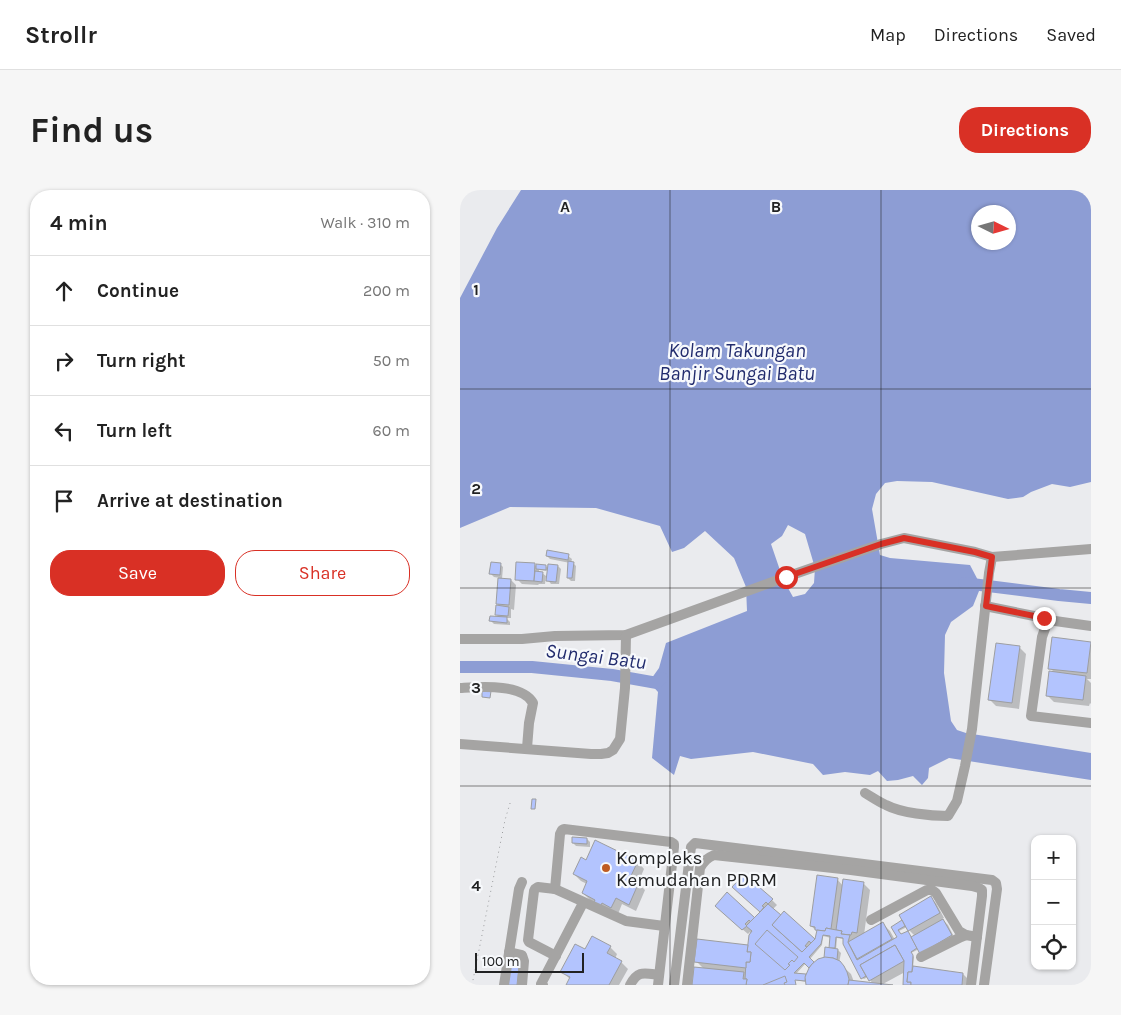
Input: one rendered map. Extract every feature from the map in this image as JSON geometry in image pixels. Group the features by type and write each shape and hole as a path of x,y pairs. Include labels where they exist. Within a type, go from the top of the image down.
{"street":[{"path":"460,639 626,635 898,539 910,538 992,557 1091,550"},
{"path":"865,793 887,806 904,811 938,816 948,816 957,801 972,729 992,557"},
{"path":"986,602 1048,620 1091,626"},
{"path":"1048,620 1042,637 1031,716 1091,723"},
{"path":"460,744 601,754 613,750 620,739 626,635"},
{"path":"460,688 488,687 511,689 529,698 532,703 527,748"},
{"path":"555,889 560,834 564,829 671,842 674,844 658,980 645,973 634,978 630,985"},
{"path":"674,985 691,847 695,843 992,880 996,883 997,889 984,985"},
{"path":"687,985 700,868 704,861 714,854 972,886 982,890 971,985"},
{"path":"504,985 519,889 522,882"},
{"path":"556,956 528,940 535,889 538,887 555,889 626,921 664,926"},
{"path":"871,920 927,890 932,890 936,893 959,932 977,937"},
{"path":"542,985 584,902"},
{"path":"921,958 966,935"},
{"path":"509,952 522,955 524,961 522,985"}],"path":[{"path":"472,985 505,820 511,800"}],"water":[{"name":"Kolam Takungan Banjir Sungai Batu","path":"521,190 1091,190 1091,482 1070,487 1052,484 1023,497 1008,499 932,482 897,481 885,483 876,494 872,509 880,555 890,558 970,565 981,586 973,606 951,622 945,635 944,673 951,721 957,730 1091,753 1091,780 949,758 929,768 928,778 922,785 913,776 887,781 878,771 870,775 845,772 823,775 813,764 753,752 691,759 680,756 674,775 652,758 658,692 649,682 659,668 666,643 747,611 746,587 734,558 705,531 684,548 672,552 660,526 596,508 510,507 460,528 460,298 497,228","holes":["788,525 805,534 815,568 814,583 805,594 793,597 783,579 771,544 782,536"]}],"building":[{"path":"547,550 569,554 568,560 546,556"},
{"path":"568,561 574,562 572,578 567,578"},
{"path":"491,562 501,563 500,575 489,574"},
{"path":"516,562 535,563 534,581 515,580"},
{"path":"536,564 546,565 546,570 536,569"},
{"path":"548,564 558,565 556,582 546,581"},
{"path":"535,571 543,572 542,582 534,581"},
{"path":"498,578 511,579 509,605 496,604"},
{"path":"496,605 509,607 508,616 495,615"},
{"path":"490,616 507,617 507,623 489,621"},
{"path":"1052,637 1091,642 1087,673 1048,669"},
{"path":"996,643 1020,646 1012,703 988,700"},
{"path":"1049,671 1086,676 1083,700 1046,696"},
{"path":"482,691 491,691 490,698 482,697"},
{"path":"532,799 536,799 535,809 531,809"},
{"path":"572,837 587,838 587,844 572,843"},
{"name":"Kompleks Kemudahan PDRM","path":"595,840 638,861 630,878 639,882 629,905 616,898 611,908 602,903 600,907 593,904 595,900 582,893 587,881 573,874 581,857 586,860"},
{"path":"744,874 773,899 768,904 766,902 762,906 764,907 760,912 732,887"},
{"path":"817,875 838,878 831,929 826,928 825,931 815,930 815,927 810,926"},
{"path":"843,879 864,882 857,933 852,932 851,935 841,934 842,931 836,930"},
{"path":"727,892 755,918 751,922 749,920 745,924 747,926 742,930 715,906"},
{"path":"931,896 940,913 908,931 899,915"},
{"path":"768,904 781,915 772,925 802,952 815,939 817,930 825,931 826,928 842,931 841,934 850,935 848,942 857,960 897,937 891,927 902,920 905,926 898,930 901,934 908,931 917,948 911,952 913,955 912,972 908,972 907,982 911,982 911,985 903,985 904,961 895,945 860,965 866,976 861,979 843,944 843,938 836,937 835,948 829,948 830,936 823,935 821,944 809,957 814,962 809,968 804,963 794,973 806,974 805,981 795,980 796,985 746,985 746,962 750,962 751,952 747,952 749,935 752,931 746,926"},
{"path":"784,911 815,939 811,943 809,941 805,946 807,947 802,952 772,925"},
{"path":"943,919 952,935 920,954 911,937"},
{"path":"883,922 892,939 857,959 848,942"},
{"path":"767,930 798,957 794,962 792,960 788,964 790,965 785,970 755,944"},
{"name":"Kompleks Kemudahan PDRM","path":"592,936 611,946 607,953 622,961 609,985 566,985 570,977 560,972 575,944 585,949"},
{"path":"697,939 748,945 747,952 751,952 750,962 746,962 746,968 694,962"},
{"path":"895,945 904,961 869,981 860,965"},
{"path":"825,947 838,949 837,960 824,958"},
{"path":"825,957 840,961 847,972 848,985 806,985 805,977 809,968 818,959"},
{"path":"511,958 520,959 517,985 508,985"},
{"path":"913,966 963,973 962,985 911,985 911,982 907,982 908,972 912,972"},
{"path":"694,967 744,972 743,979 747,979 746,985 692,985"},
{"path":"785,976 787,982 784,983 785,985 763,985"},
{"path":"849,980 893,985 848,985"}],"waterway":[{"name":"Sungai Batu","path":"964,583 1091,598"},
{"name":"Sungai Batu","path":"460,667 532,667 612,675 657,683 662,678"}],"place":[{"name":"Kompleks Kemudahan PDRM","path":"606,868"}],"route":[{"path":"786,577 881,544 910,538 992,557 986,606 1044,618"}]}
